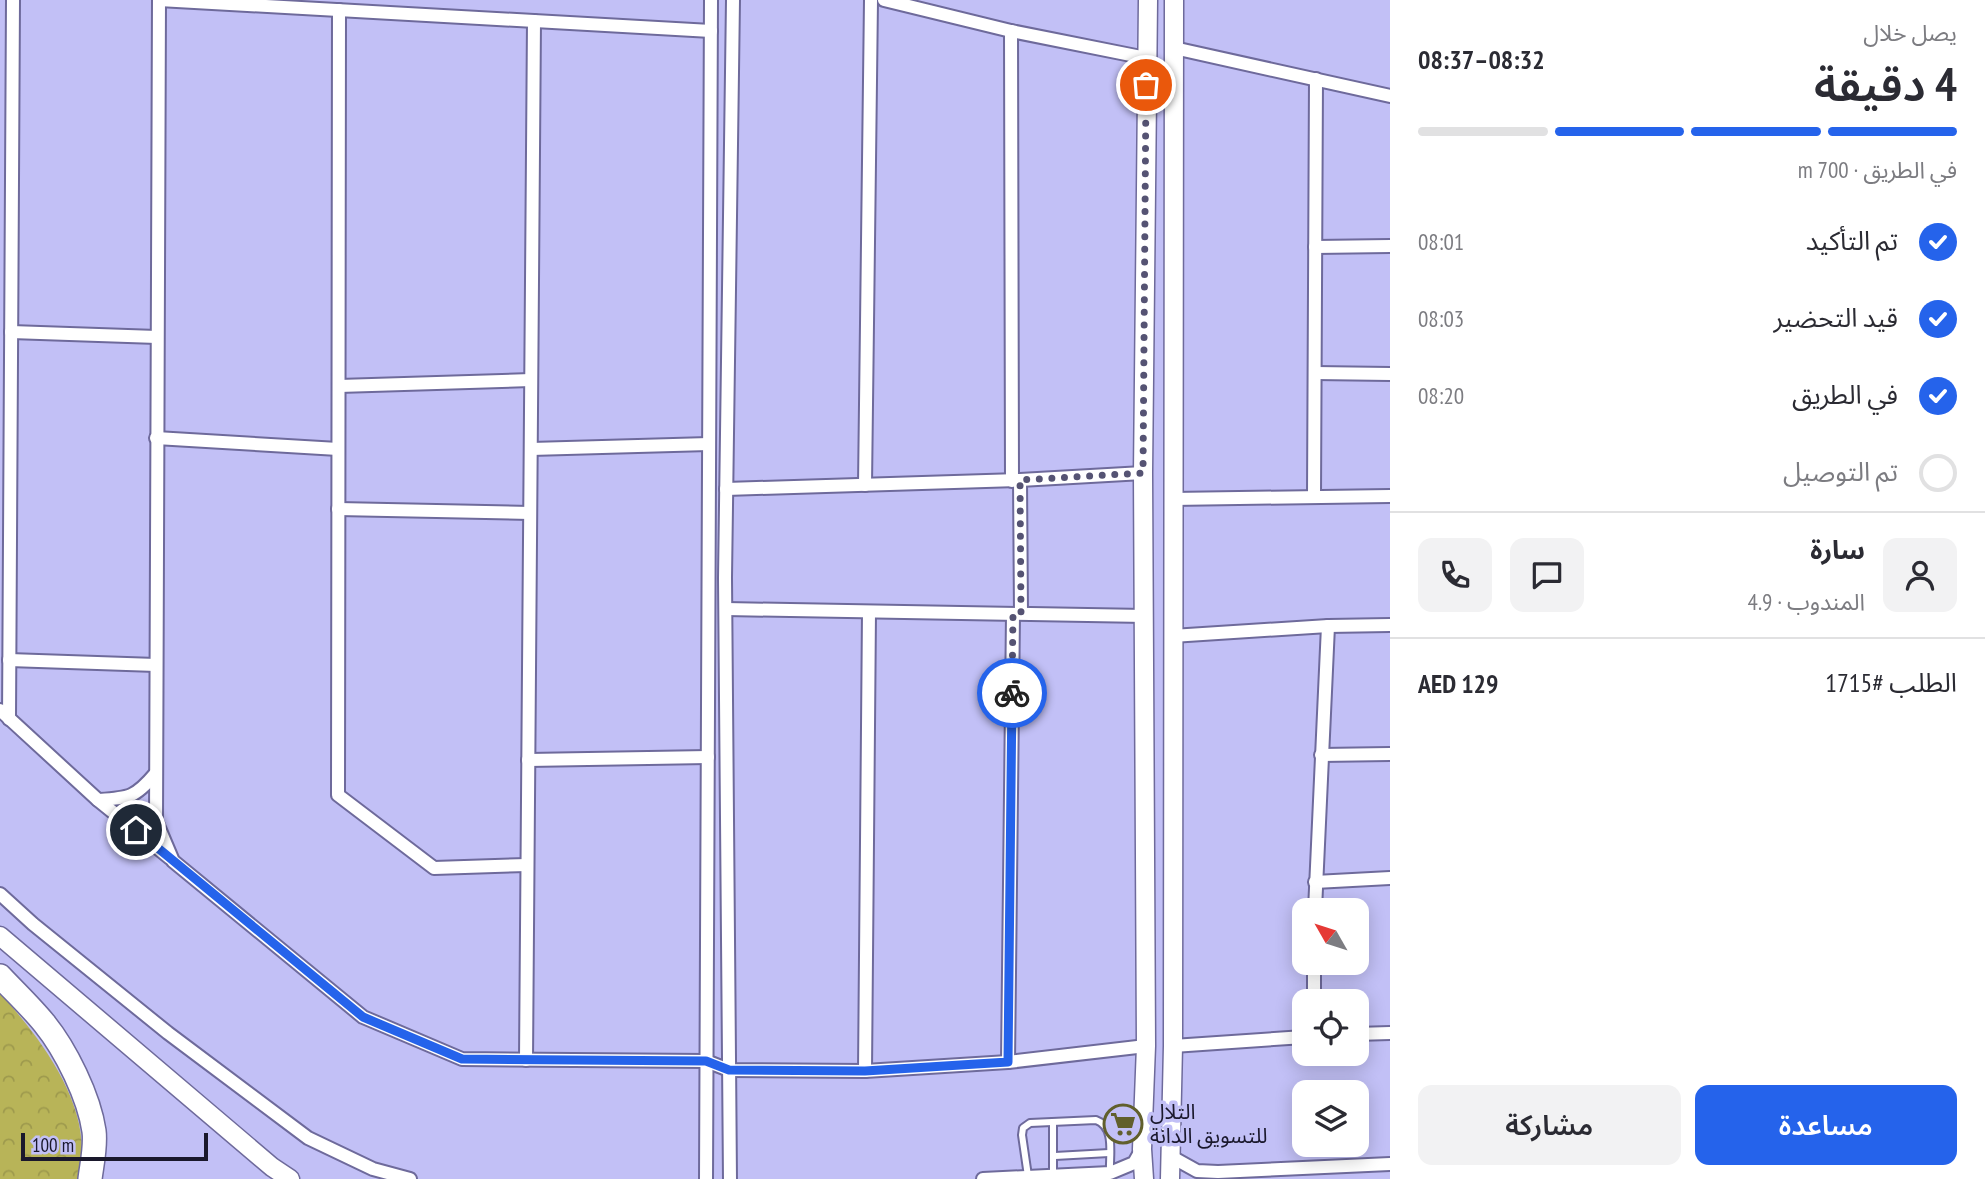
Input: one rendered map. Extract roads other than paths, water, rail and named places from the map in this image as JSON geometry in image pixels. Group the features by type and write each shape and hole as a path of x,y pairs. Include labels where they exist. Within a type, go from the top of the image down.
{"highway":[{"path":"0,976 45,1024 74,1072 87,1104 94,1132 90,1179"}],"street":[{"path":"173,860 156,821 159,0 711,31"},
{"path":"706,1179 711,0"},
{"path":"730,1179 726,489 733,0"},
{"path":"865,485 871,0"},
{"path":"884,0 1011,31 1146,58"},
{"path":"1144,1179 1142,1149 1146,1046 1143,473 1148,0"},
{"path":"1170,1179 1173,1046 1174,0"},
{"path":"9,1 11,332 5,491 9,660 4,715 98,800 363,1017 462,1059 706,1061 729,1070 865,1071 1008,1062 1146,1046"},
{"path":"339,10 338,795 434,868 527,865"},
{"path":"526,1060 534,21"},
{"path":"1008,1062 1017,614 1011,31"},
{"path":"1174,48 1390,96"},
{"path":"1314,497 1316,79"},
{"path":"1315,247 1390,246"},
{"path":"11,332 157,338"},
{"path":"1315,373 1390,374"},
{"path":"339,386 531,380"},
{"path":"156,438 338,449"},
{"path":"531,449 709,444"},
{"path":"726,489 1016,480 1143,473"},
{"path":"1172,499 1390,496"},
{"path":"338,509 530,513"},
{"path":"726,609 1145,616"},
{"path":"865,1071 869,612"},
{"path":"1172,636 1328,626 1390,625"},
{"path":"1315,898 1328,626"},
{"path":"9,660 156,665"},
{"path":"1321,755 1390,754"},
{"path":"528,760 708,757"},
{"path":"98,800 128,799 140,792 156,773"},
{"path":"1315,882 1390,878"},
{"path":"0,894 168,1033 308,1139 373,1169 410,1179"},
{"path":"0,936 272,1167 290,1179"},
{"path":"1369,1034 1390,1033"},
{"path":"1173,1046 1292,1038"},
{"path":"983,1179 1110,1173 1134,1163 1142,1149"},
{"path":"1170,1156 1197,1171 1218,1172 1390,1164"}],"lane":[{"path":"1028,1177 1022,1135 1023,1128 1030,1123 1096,1120 1104,1123 1109,1130 1110,1173"},
{"path":"1053,1122 1053,1176"},
{"path":"1055,1156 1109,1153"}],"place":[{"name":"التلال للتسويق الدانة","path":"1123,1124"}]}
